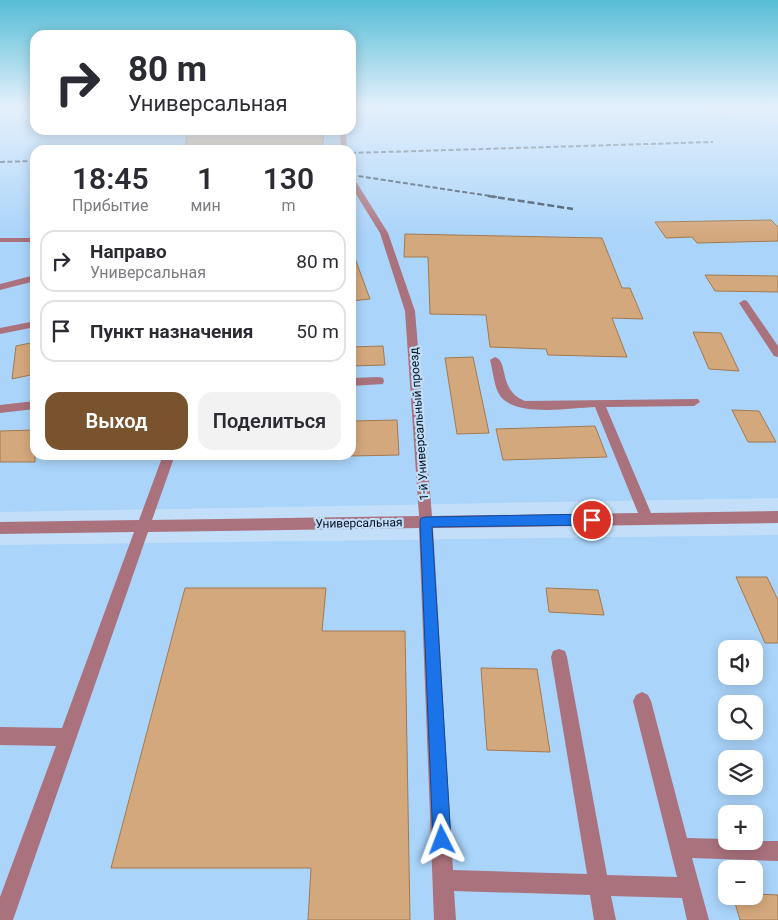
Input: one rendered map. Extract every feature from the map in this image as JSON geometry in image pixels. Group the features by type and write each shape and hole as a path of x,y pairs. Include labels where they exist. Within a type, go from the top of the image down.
{"street":[{"name":"1-й Универсальный проезд","path":"356,188 384,233 410,312 426,522 445,920"},
{"path":"0,240 30,239"},
{"path":"0,287 30,279"},
{"path":"744,303 778,354"},
{"path":"0,331 30,325"},
{"path":"495,360 505,394 519,404 694,402"},
{"path":"356,382 378,381"},
{"path":"599,403 647,519"},
{"path":"0,409 30,406"},
{"path":"2,920 167,460"},
{"name":"Универсальная","path":"0,528 778,517"},
{"path":"559,657 605,920"},
{"path":"642,701 698,920"},
{"path":"0,736 68,737"},
{"path":"680,848 778,851"},
{"path":"444,880 690,888"}],"shaded area":[{"path":"0,150 30,150 30,460 356,460 356,150 778,150 778,498 0,512"},
{"path":"778,535 778,920 0,920 0,545"}],"building":[{"path":"771,220 778,227 778,241 697,243 692,237 666,238 655,222"},
{"path":"405,234 602,238 622,288 630,288 643,319 612,318 627,357 548,355 546,349 490,347 486,315 430,314 428,257 404,257"},
{"path":"356,261 370,299 356,300"},
{"path":"705,275 778,276 778,292 715,291"},
{"path":"693,332 721,333 739,371 709,369"},
{"path":"30,343 30,375 12,379 16,346"},
{"path":"383,346 385,365 356,366 356,347"},
{"path":"473,357 489,433 457,434 445,358"},
{"path":"732,410 759,411 776,442 748,442"},
{"path":"397,420 399,455 356,456 356,421"},
{"path":"595,426 607,457 503,460 496,429"},
{"path":"30,430 30,460 35,460 35,462 0,462 0,431"},
{"path":"736,577 767,577 778,600 778,643 765,643"},
{"path":"185,588 326,588 322,631 405,631 410,920 308,920 311,868 111,868"},
{"path":"546,588 598,590 604,615 549,612"},
{"path":"481,668 537,669 550,752 487,750"},
{"path":"763,894 778,895 778,920 740,920 736,905 763,905"}],"railway":[{"path":"356,153 452,150"},
{"path":"0,162 30,161"},
{"path":"356,176 497,197"},
{"path":"488,196 573,209"}],"route":[{"path":"442,840 426,522 592,520"}]}
